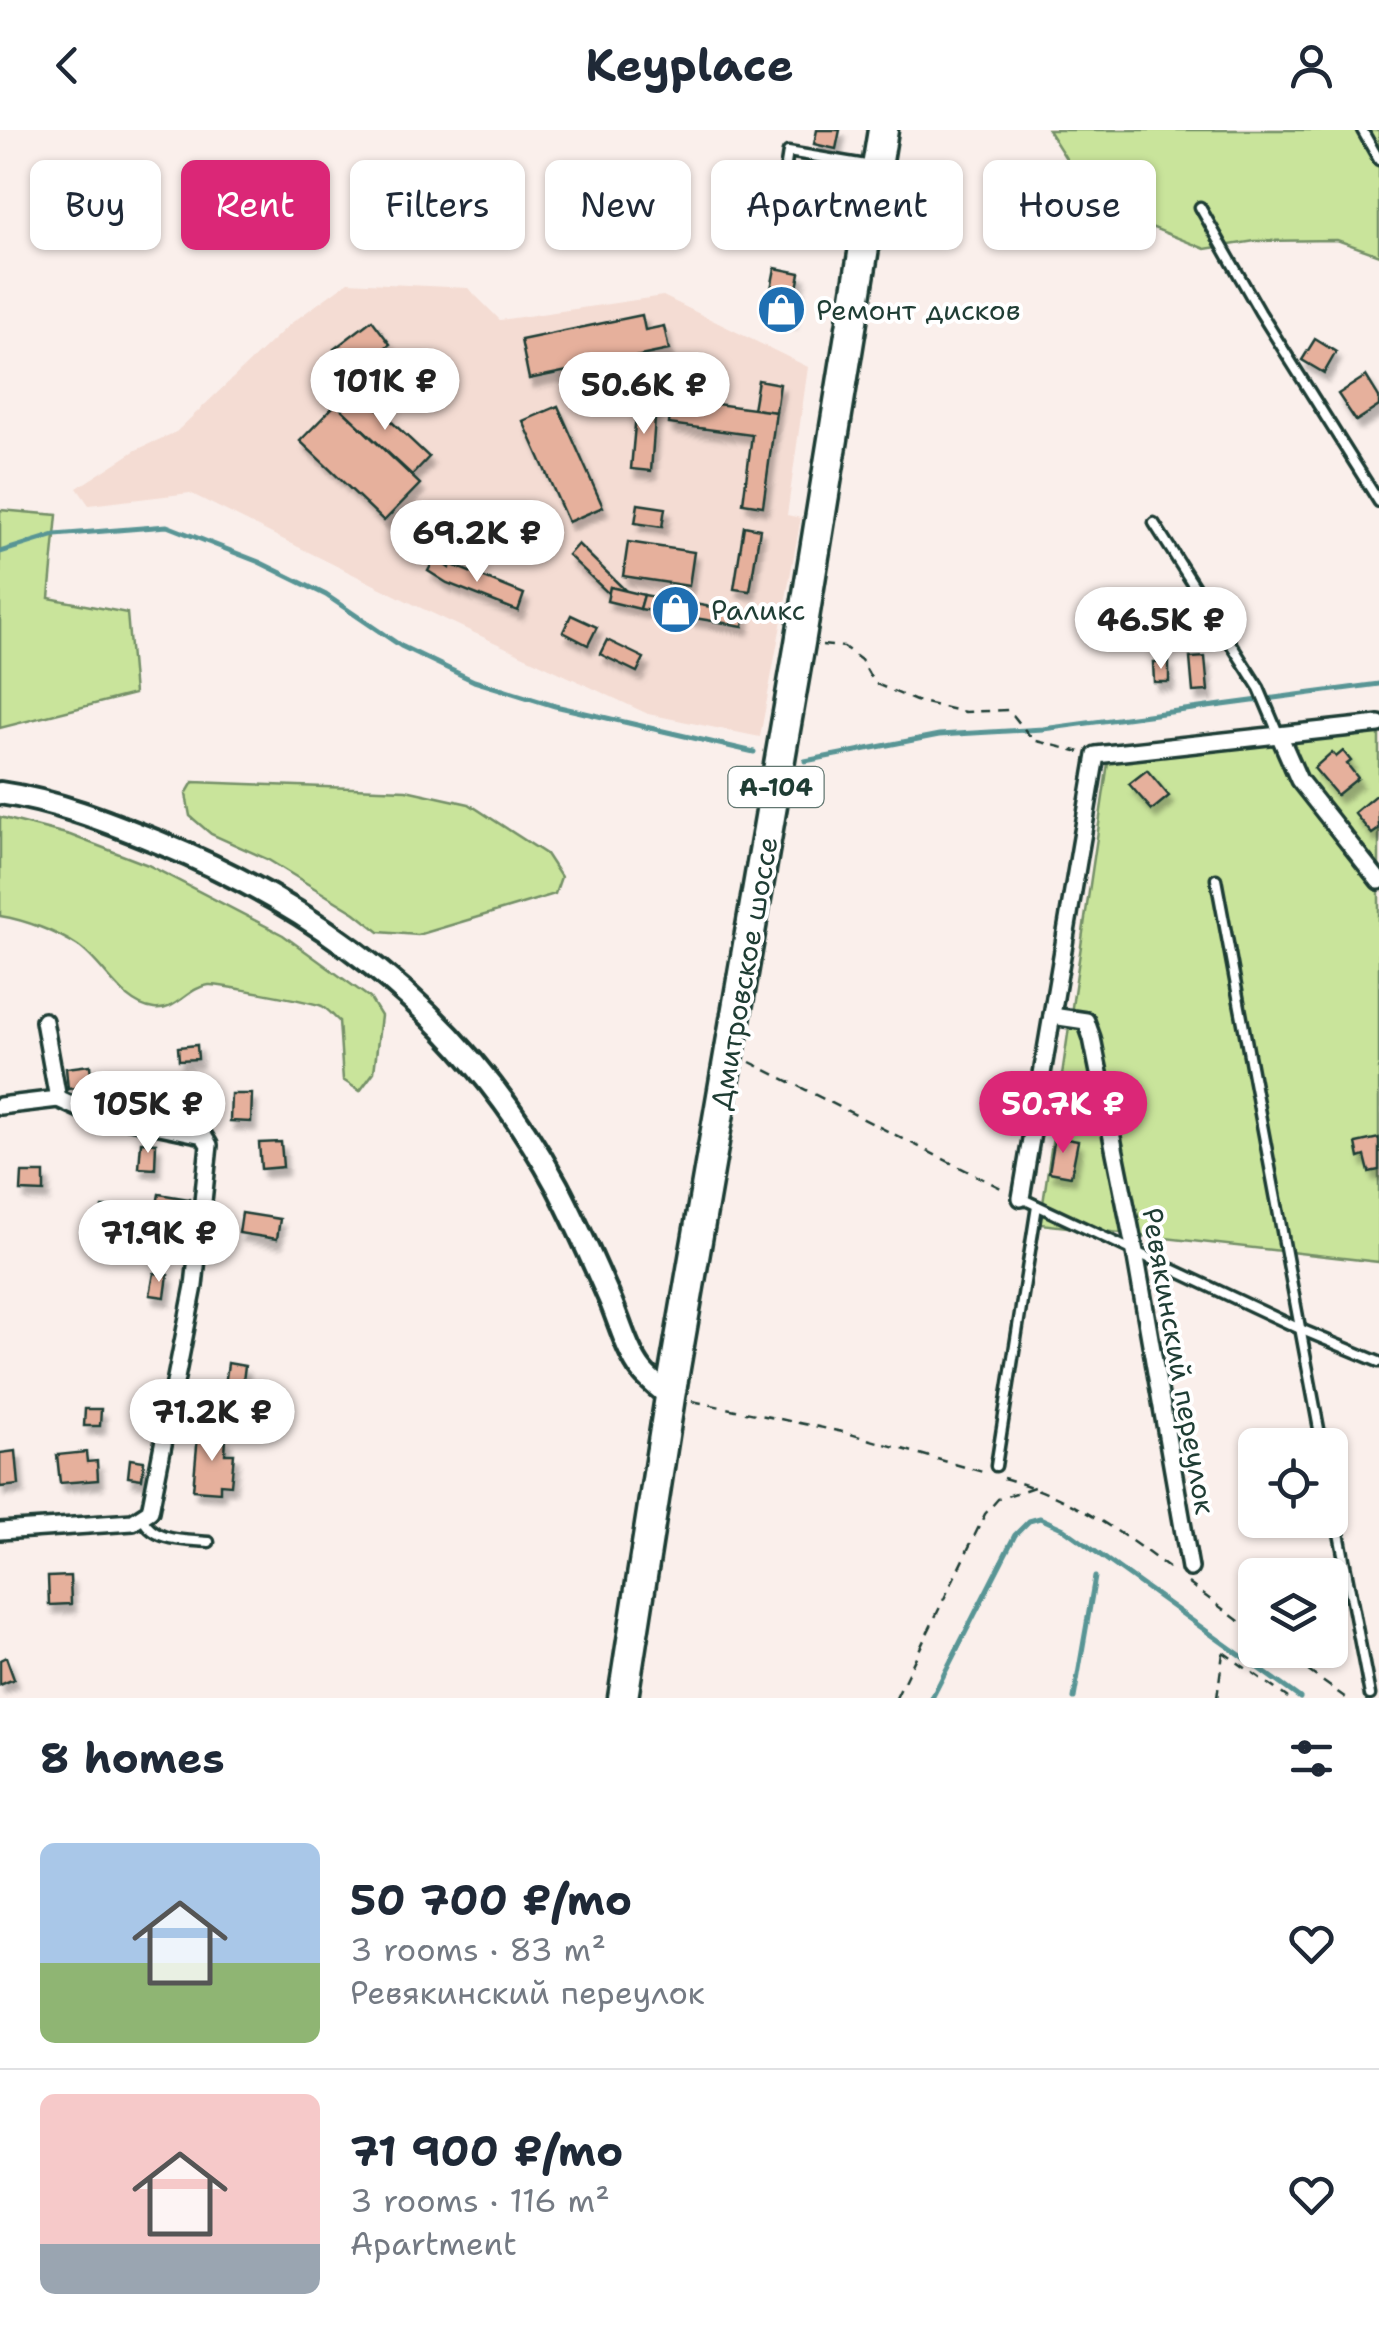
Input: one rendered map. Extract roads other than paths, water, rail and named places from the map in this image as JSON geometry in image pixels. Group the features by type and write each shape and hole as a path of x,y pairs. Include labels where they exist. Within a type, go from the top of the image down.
{"highway":[{"name":"Дмитровское шоссе","path":"877,160 882,130"},
{"name":"Дмитровское шоссе","path":"623,1698 670,1397 800,644 862,250"}],"street":[{"path":"1029,1202 1052,1016 1096,756 1379,724"},
{"path":"1280,736 1299,780 1379,881"},
{"path":"0,793 38,798 98,817 201,860 288,906 363,956 420,1004 471,1058 514,1116 556,1185 641,1370 670,1397"},
{"name":"Ревякинский переулок","path":"1052,1016 1086,1021 1135,1252 1190,1568"},
{"path":"44,1021 58,1099"},
{"path":"0,1106 58,1099 82,1110 203,1135 209,1145 194,1286 150,1511 133,1522 0,1531"}],"lane":[{"path":"1362,130 1379,160"},
{"path":"787,160 788,152 838,160"},
{"path":"1200,207 1260,312 1379,502"},
{"path":"1154,522 1259,688 1280,736"},
{"path":"1216,879 1319,1428"},
{"path":"996,1466 1029,1202 1379,1362"},
{"path":"142,1516 145,1525 156,1534 209,1542"},
{"path":"1340,1538 1370,1694"}],"waterway":[{"path":"0,552 55,535 167,526 259,562 326,595 401,646 474,681 555,706 754,752"},
{"path":"805,761 939,735 1043,729 1379,684"},
{"path":"932,1698 1015,1535 1029,1521 1040,1518 1064,1529 1300,1698"},
{"path":"1074,1698 1095,1577"}],"place":[{"name":"Ремонт дисков","path":"781,310"},
{"name":"Раликс","path":"676,610"}]}
